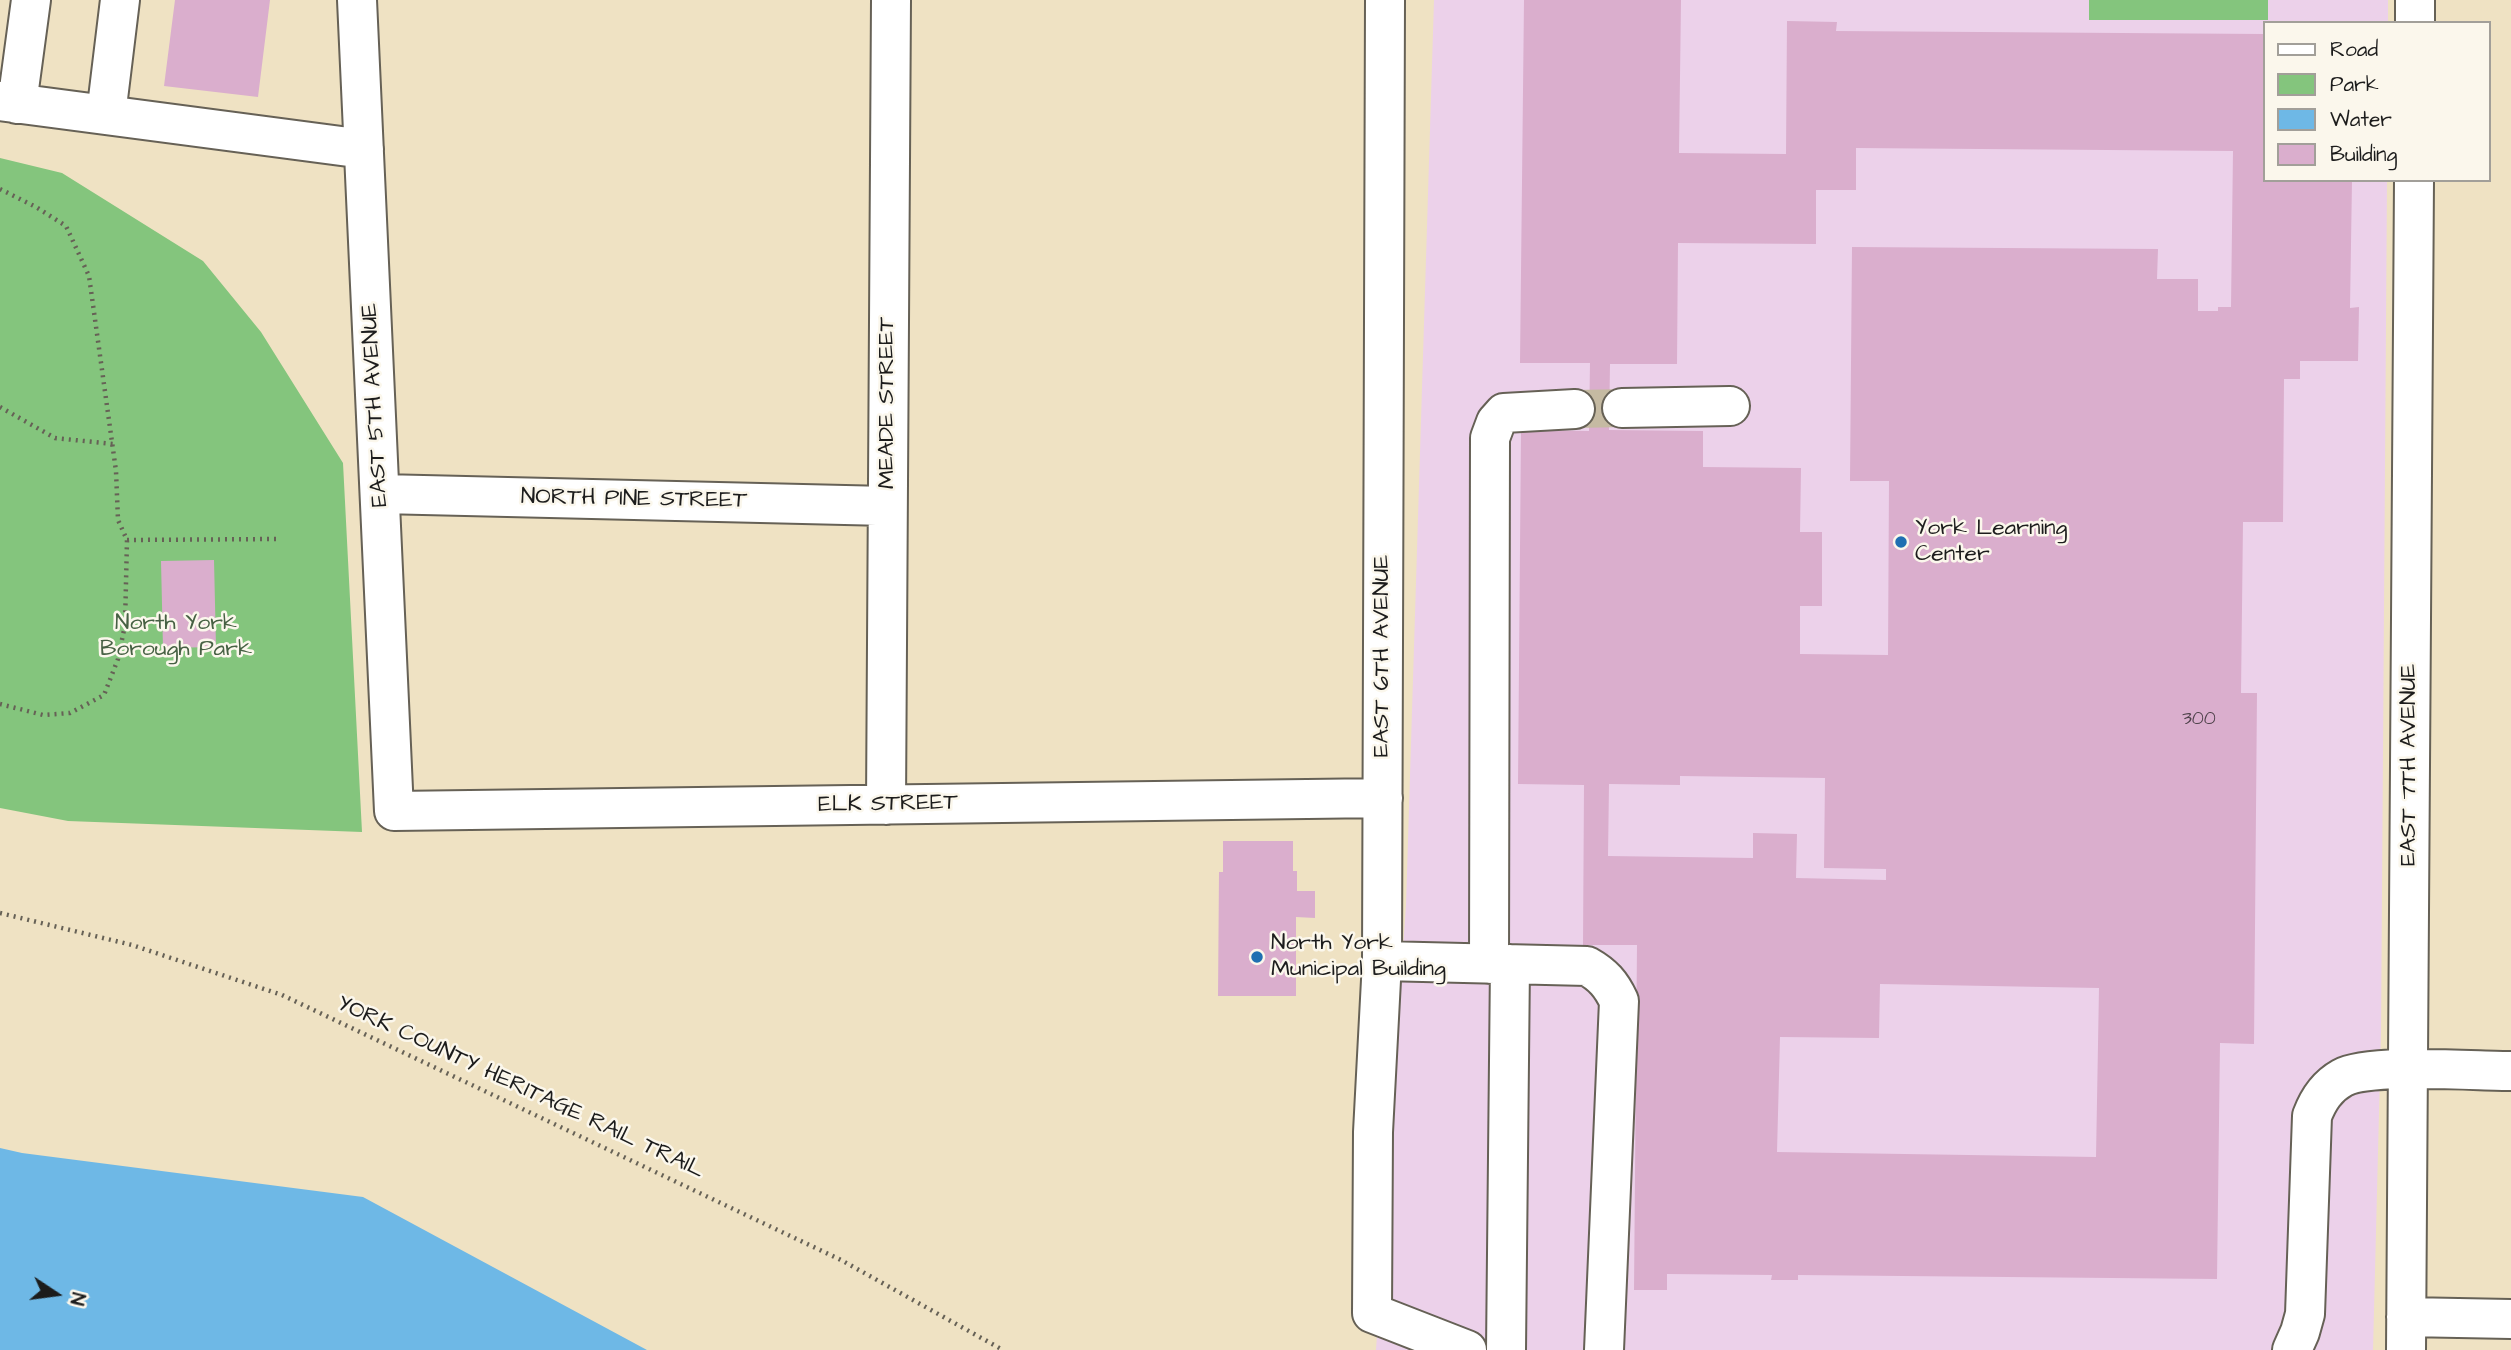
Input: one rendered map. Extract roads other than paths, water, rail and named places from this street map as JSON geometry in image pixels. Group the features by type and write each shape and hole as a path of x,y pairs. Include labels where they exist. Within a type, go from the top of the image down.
{"street":[{"path":"31,0 8,103 364,149"},
{"path":"106,115 120,0"},
{"name":"EAST 5TH AVENUE","path":"357,0 394,811"},
{"name":"MEADE STREET","path":"886,805 891,0"},
{"name":"EAST 6TH AVENUE","path":"1385,0 1382,961 1373,1132 1372,1313 1467,1350"},
{"path":"2415,0 2415,21"},
{"name":"EAST 7TH AVENUE","path":"2406,1334 2414,182"},
{"path":"1622,408 1730,407"},
{"path":"1506,1350 1490,438 1496,422 1504,413 1575,409"},
{"name":"NORTH PINE STREET","path":"381,494 887,506"},
{"name":"ELK STREET","path":"394,811 1382,798"},
{"path":"1382,961 1587,966 1602,975 1612,987 1619,1001 1604,1350"},
{"path":"2292,1350 2305,1314 2312,1116 2318,1099 2341,1079 2357,1072 2511,1071"},
{"path":"2406,1334 2511,1319"}],"water":[{"path":"0,1148 363,1197 647,1350 0,1350"}],"tunnel":[{"path":"1575,409 1622,408"}],"place":[{"name":"York Learning Center","path":"1901,542"},
{"name":"North York Municipal Building","path":"1257,957"}],"park label":[{"name":"North York Borough Park","path":"176,637"}]}
